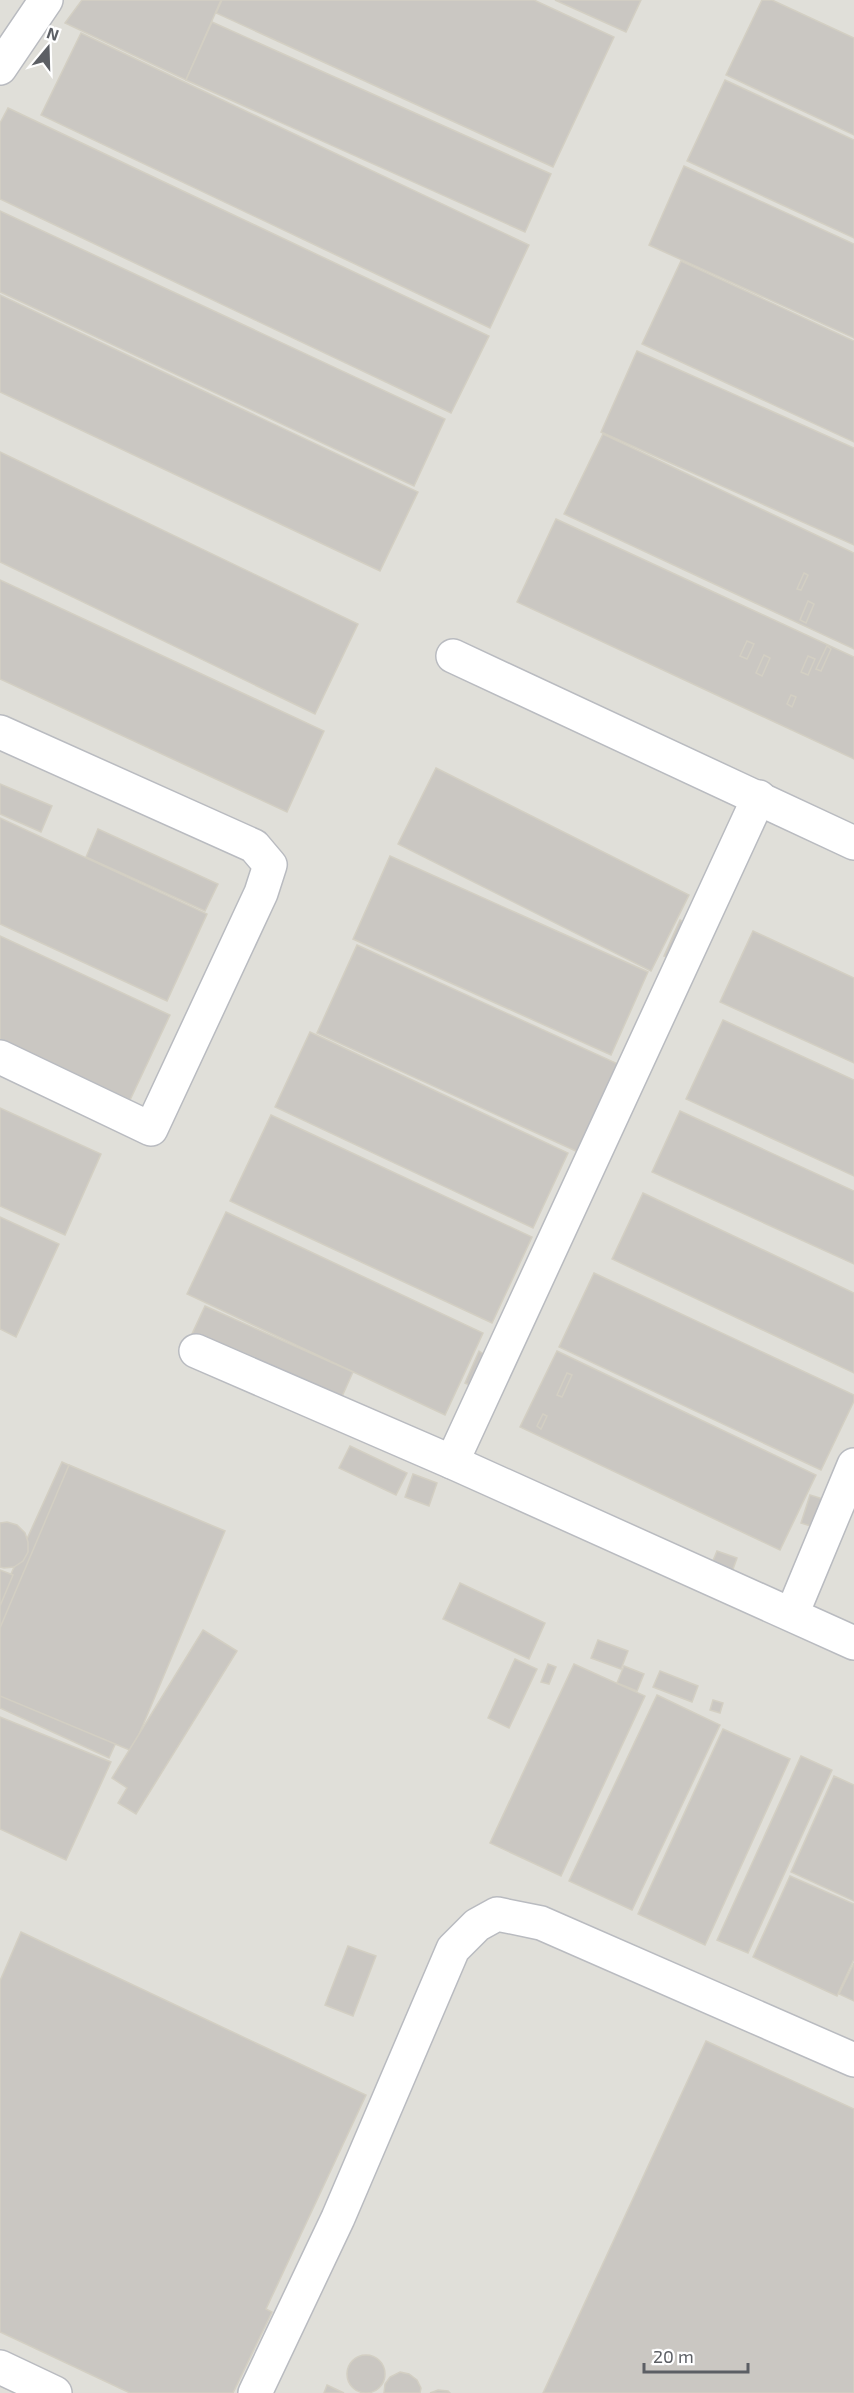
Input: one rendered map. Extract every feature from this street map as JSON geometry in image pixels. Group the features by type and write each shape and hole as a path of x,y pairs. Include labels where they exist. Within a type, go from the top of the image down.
{"lane":[{"path":"0,68 46,0"},
{"path":"453,656 854,843"},
{"path":"0,732 254,846 270,865 261,893 151,1129 0,1057"},
{"path":"452,1462 759,797"},
{"path":"196,1351 452,1462 854,1643"},
{"path":"792,1614 854,1465"},
{"path":"255,2393 338,2218 453,1949 477,1925 498,1914 541,1923 854,2060"},
{"path":"0,2367 55,2393"}],"shaded area":[{"path":"0,0 854,0 854,2393 0,2393"}],"building":[{"path":"82,0 221,0 186,80 65,23"},
{"path":"222,0 534,0 614,37 553,167 216,13"},
{"path":"555,0 641,0 626,32"},
{"path":"762,0 772,0 854,38 854,135 726,75"},
{"path":"212,22 551,174 525,232 186,80"},
{"path":"81,33 529,245 490,328 41,115"},
{"path":"725,80 854,140 854,238 687,161"},
{"path":"8,108 489,336 451,413 0,199 0,123"},
{"path":"684,166 854,244 854,338 649,245"},
{"path":"0,211 445,419 414,486 0,292"},
{"path":"681,261 854,341 854,442 642,344"},
{"path":"0,295 418,492 380,571 0,392"},
{"path":"637,351 854,448 854,545 601,432"},
{"path":"603,434 854,553 854,649 564,514"},
{"path":"0,452 358,624 315,714 0,562"},
{"path":"556,519 854,657 854,759 517,602"},
{"path":"804,573 808,575 801,590 797,589"},
{"path":"0,580 324,731 287,812 0,679"},
{"path":"808,601 814,604 806,623 800,620"},
{"path":"747,641 754,644 747,659 740,656"},
{"path":"827,646 831,649 821,671 816,669"},
{"path":"764,655 770,658 762,676 756,673"},
{"path":"808,656 815,659 808,675 801,672"},
{"path":"791,695 796,697 792,707 787,704"},
{"path":"436,768 689,895 651,971 398,844"},
{"path":"0,784 52,806 41,832 0,814"},
{"path":"0,818 207,914 167,1001 0,924"},
{"path":"98,829 218,884 205,911 86,857"},
{"path":"390,856 648,972 611,1055 353,939"},
{"path":"680,920 692,927 677,960 664,956"},
{"path":"753,931 854,978 854,1063 720,1002"},
{"path":"0,936 170,1015 130,1100 0,1040"},
{"path":"357,945 618,1064 578,1152 317,1033"},
{"path":"723,1020 854,1080 854,1176 686,1099"},
{"path":"310,1032 568,1153 533,1228 275,1107"},
{"path":"0,1108 101,1154 65,1235 0,1206"},
{"path":"680,1111 854,1191 854,1264 652,1172"},
{"path":"271,1115 532,1237 492,1323 230,1201"},
{"path":"643,1193 854,1293 854,1373 612,1259"},
{"path":"226,1212 483,1333 445,1415 187,1294"},
{"path":"0,1217 59,1244 16,1337 0,1329"},
{"path":"594,1273 854,1395 854,1401 821,1470 559,1347"},
{"path":"205,1306 353,1372 340,1401 192,1334"},
{"path":"479,1351 491,1359 477,1388 465,1383"},
{"path":"557,1351 816,1475 780,1550 520,1427"},
{"path":"567,1373 572,1375 562,1397 557,1395"},
{"path":"543,1414 547,1416 541,1429 537,1426"},
{"path":"350,1446 407,1473 396,1495 339,1468"},
{"path":"62,1462 212,1531 109,1758 0,1708 0,1598"},
{"path":"69,1465 225,1531 132,1751 0,1696 0,1628"},
{"path":"413,1474 437,1483 429,1506 405,1497"},
{"path":"810,1495 823,1499 814,1527 801,1523"},
{"path":"7,1522 17,1525 25,1533 28,1552 23,1561 14,1567 4,1568 0,1567 0,1523"},
{"path":"717,1551 737,1558 728,1583 707,1575"},
{"path":"0,1570 13,1575 0,1606"},
{"path":"460,1583 545,1623 529,1659 443,1619"},
{"path":"203,1630 237,1651 136,1814 118,1803 127,1788 112,1778"},
{"path":"598,1640 628,1651 621,1669 591,1658"},
{"path":"515,1659 537,1669 509,1728 488,1718"},
{"path":"548,1664 556,1667 549,1684 541,1682"},
{"path":"574,1664 645,1696 561,1876 490,1843"},
{"path":"624,1666 644,1674 637,1691 617,1683"},
{"path":"660,1671 698,1686 692,1702 653,1687"},
{"path":"657,1695 720,1725 632,1910 569,1881"},
{"path":"713,1700 723,1703 720,1713 710,1710"},
{"path":"0,1717 111,1762 66,1860 0,1829"},
{"path":"723,1729 790,1759 705,1945 638,1914"},
{"path":"801,1756 832,1770 748,1953 717,1940"},
{"path":"834,1776 854,1785 854,1901 791,1872"},
{"path":"790,1876 854,1904 854,1959 837,1996 753,1957"},
{"path":"21,1932 366,2095 266,2309 272,2312 233,2393 130,2393 0,2332 0,1981"},
{"path":"348,1946 376,1956 353,2016 325,2005"},
{"path":"854,1963 854,2001 839,1994"},
{"path":"706,2041 854,2109 854,2393 543,2393"},
{"path":"366,2355 379,2361 385,2374 379,2387 366,2393 353,2387 347,2374 353,2361"},
{"path":"400,2372 409,2374 417,2380 421,2388 420,2393 384,2393 385,2384 390,2377"},
{"path":"327,2385 344,2393 324,2393"},
{"path":"438,2390 448,2391 450,2393 430,2393"}]}
